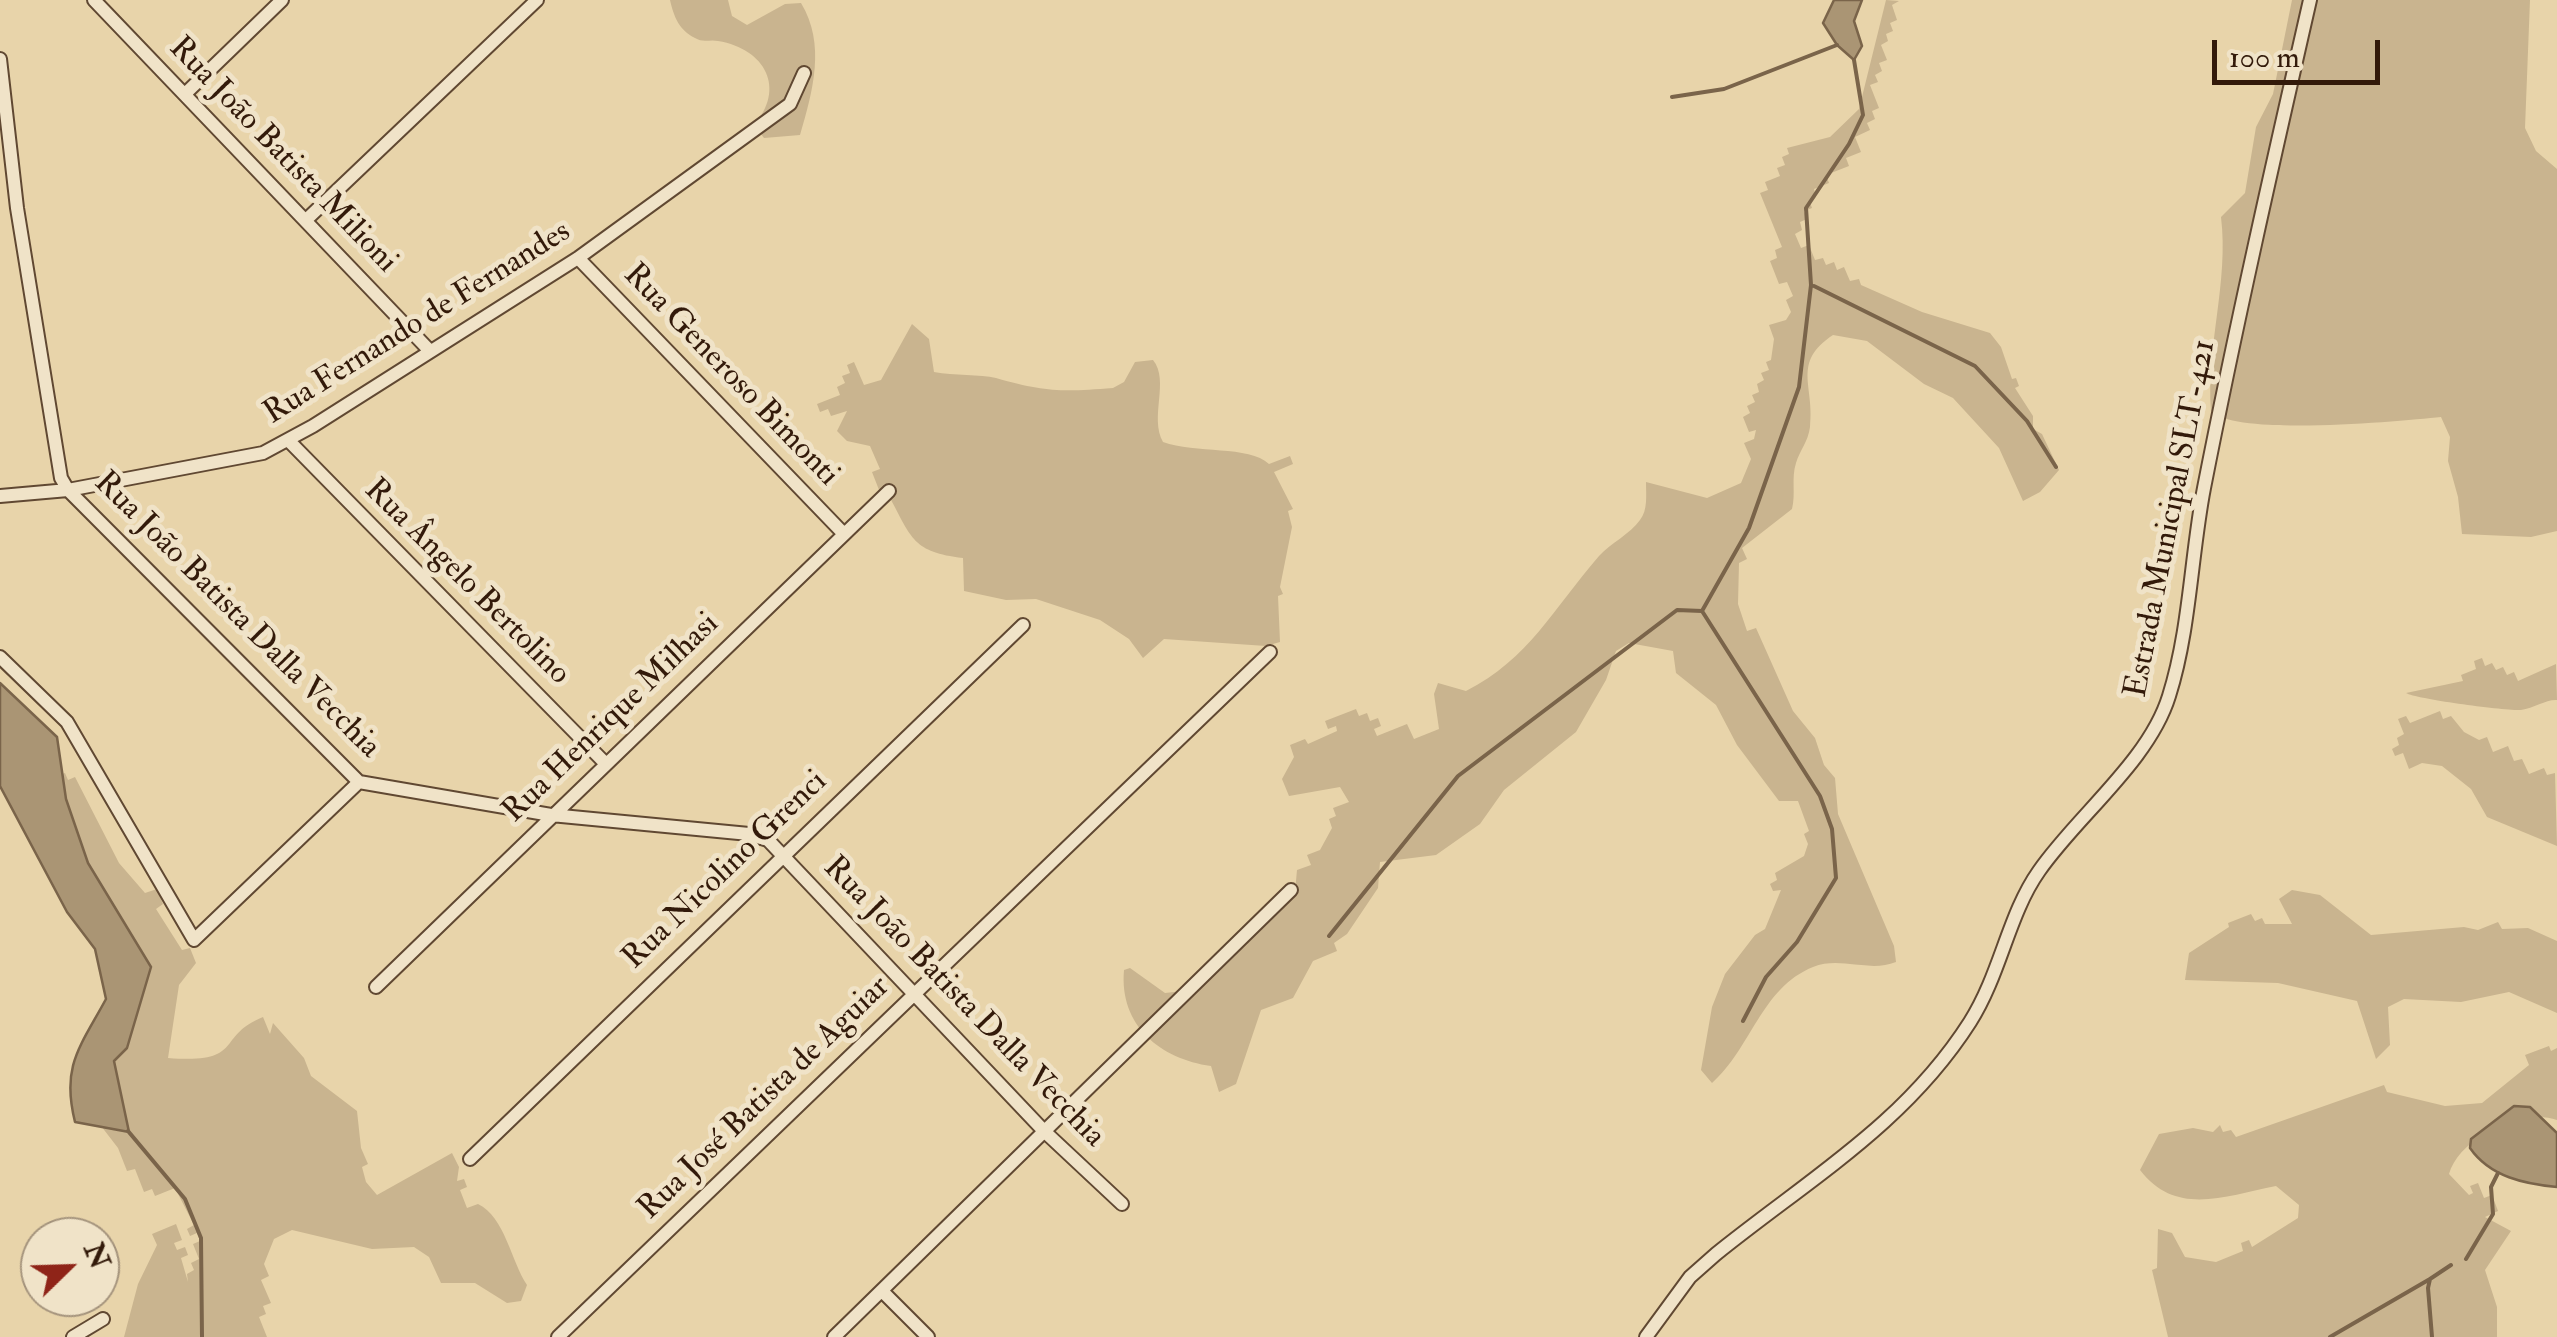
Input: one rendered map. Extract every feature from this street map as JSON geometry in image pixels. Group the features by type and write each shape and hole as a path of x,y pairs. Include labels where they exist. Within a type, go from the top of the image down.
{"street":[{"name":"Rua João Batista Milioni","path":"94,0 430,351"},
{"path":"186,93 282,0"},
{"path":"306,220 537,0"},
{"name":"Estrada Municipal SLT-421","path":"1646,1337 1690,1278 1716,1254 1890,1121 1932,1078 1993,986 2026,893 2040,870 2122,772 2163,711 2176,663 2218,417 2310,0"},
{"name":"Rua João Batista Dalla Vecchia","path":"0,59 20,227 61,478 68,490 359,782 551,816 749,834 768,840 1044,1131 1122,1204"},
{"name":"Rua Fernando de Fernandes","path":"0,496 68,490 262,453 288,440 578,258 790,104 804,73"},
{"name":"Rua Generoso Bimonti","path":"578,258 843,533"},
{"name":"Rua Ângelo Bertolino","path":"288,440 606,764"},
{"name":"Rua Henrique Milhasi","path":"376,987 889,492"},
{"name":"Rua Nicolino Grenci","path":"470,1159 1023,625"},
{"name":"Rua José Batista de Aguiar","path":"558,1337 1270,652"},
{"path":"0,657 68,722 194,940 359,782"},
{"path":"834,1337 1291,890"},
{"path":"882,1290 928,1337"},
{"path":"72,1337 102,1320"}],"shaded area":[{"path":"670,0 728,0 732,16 747,25 785,4 801,3 813,35 815,68 800,135 764,138 754,125 769,98 766,73 759,62 735,45 689,35 678,22"},
{"path":"1834,0 1862,0 1854,21 1862,46 1854,60 1837,45 1823,23"},
{"path":"1886,0 1899,1 1892,5 1897,20 1890,23 1893,31 1886,34 1888,41 1881,45 1887,60 1879,63 1882,71 1875,75 1878,82 1870,85 1879,108 1872,111 1875,119 1867,123 1870,130 1855,137 1861,152 1846,158 1849,166 1826,175 1829,183 1814,189 1816,197 1809,200 1812,208 1804,211 1807,219 1800,222 1802,230 1795,234 1801,248 1809,245 1815,260 1823,258 1826,265 1834,262 1837,270 1844,267 1850,281 1859,279 1861,285 1922,312 1990,333 2001,347 2012,379 2016,378 2019,386 2015,388 2033,416 2033,429 2042,434 2059,470 2040,492 2023,501 1999,448 1953,398 1924,384 1867,341 1833,335 1812,355 1809,365 1810,427 1795,469 1792,509 1742,548 1747,559 1739,563 1738,604 1747,631 1756,628 1793,711 1815,738 1824,765 1835,778 1838,814 1894,946 1896,962 1813,967 1781,989 1712,1083 1701,1070 1712,1007 1725,974 1755,935 1765,929 1781,890 1773,891 1770,884 1777,880 1775,873 1804,856 1808,844 1804,834 1809,831 1798,801 1779,801 1737,745 1716,705 1676,673 1673,651 1629,643 1616,651 1606,680 1576,732 1504,790 1480,824 1436,855 1380,862 1378,888 1347,934 1334,943 1337,951 1313,961 1293,998 1261,1010 1236,1084 1219,1092 1211,1066 1160,1047 1136,1023 1128,1008 1124,970 1130,968 1165,993 1183,991 1295,892 1297,870 1311,865 1307,855 1320,850 1332,828 1329,819 1336,816 1333,808 1349,802 1340,787 1289,796 1282,779 1294,757 1290,745 1305,739 1308,744 1337,731 1336,726 1328,729 1325,721 1356,709 1359,716 1367,713 1370,721 1378,718 1381,726 1374,729 1377,736 1407,724 1414,739 1439,729 1434,694 1438,683 1466,691 1524,648 1599,556 1643,516 1646,482 1707,498 1741,483 1751,459 1744,443 1754,439 1756,430 1749,432 1743,417 1750,413 1747,406 1755,402 1752,395 1759,392 1757,384 1764,380 1761,373 1769,370 1766,362 1771,360 1774,339 1769,325 1786,320 1791,312 1786,300 1793,296 1787,282 1779,284 1770,261 1777,258 1775,250 1782,247 1760,193 1768,190 1765,182 1780,176 1777,168 1785,165 1782,157 1789,154 1787,148 1830,137 1859,109"},
{"path":"2292,0 2530,0 2525,128 2536,151 2557,169 2557,531 2531,537 2462,534 2458,497 2448,461 2450,437 2441,417 2284,425 2226,419 2211,411 2222,266 2221,217 2245,193 2256,127 2273,94"},
{"path":"912,324 929,339 934,372 990,377 1041,388 1113,388 1124,382 1135,362 1153,360 1160,378 1158,422 1163,442 1248,454 1269,464 1290,456 1293,464 1274,472 1293,509 1288,511 1292,527 1280,587 1283,594 1278,596 1280,642 1266,646 1164,639 1143,658 1129,639 1100,620 1036,599 1006,600 964,591 963,558 934,552 916,541 889,496 881,495 872,472 880,469 870,446 847,441 837,431 847,411 831,416 828,409 820,412 817,404 840,395 837,387 845,383 842,376 850,373 847,365 854,362 864,385 881,380"},
{"path":"2482,658 2485,666 2492,663 2496,670 2503,667 2507,675 2514,672 2518,681 2556,664 2557,700 2512,710 2406,693 2463,681 2461,675 2476,669 2474,661"},
{"path":"0,683 57,737 66,799 88,863 151,967 127,1048 114,1061 129,1132 75,1122 72,1071 81,1044 106,999 95,949 67,912 0,786"},
{"path":"2440,711 2443,719 2451,716 2464,732 2479,740 2487,737 2493,752 2508,746 2514,761 2522,759 2529,774 2544,768 2547,775 2555,773 2557,846 2487,817 2471,789 2442,766 2422,763 2409,769 2403,753 2395,756 2392,749 2404,734 2398,719 2406,716 2410,723"},
{"path":"65,773 68,780 75,777 119,863 145,893 157,889 163,904 156,909 182,950 190,948 196,963 179,985 168,1058 209,1057 263,1017 270,1034 273,1023 304,1058 311,1076 357,1111 361,1148 368,1164 362,1167 366,1182 377,1195 452,1153 459,1167 457,1181 464,1179 467,1187 460,1190 467,1208 478,1204 487,1210 507,1240 527,1285 521,1301 507,1303 475,1283 441,1283 429,1257 414,1247 372,1249 292,1230 274,1239 264,1264 269,1276 261,1280 271,1303 263,1306 266,1314 259,1317 267,1337 124,1337 138,1284 157,1245 152,1234 176,1224 182,1240 174,1243 177,1250 185,1247 188,1255 181,1258 188,1282 187,1274 194,1270 191,1263 199,1259 193,1244 200,1241 197,1233 190,1236 187,1229 194,1225 175,1188 155,1196 152,1189 144,1192 135,1169 127,1171 118,1148 98,1122 121,1023 49,779"},
{"path":"2292,890 2320,895 2371,935 2464,927 2478,930 2498,922 2502,929 2528,928 2557,941 2557,1013 2509,992 2461,1002 2404,999 2388,1007 2390,1045 2376,1059 2357,1001 2278,983 2185,980 2189,953 2229,927 2228,923 2251,914 2255,921 2262,918 2265,924 2292,924 2279,899"},
{"path":"2549,1046 2551,1051 2557,1048 2557,1120 2527,1118 2494,1129 2465,1149 2449,1174 2469,1195 2473,1193 2470,1186 2478,1183 2484,1198 2492,1195 2498,1211 2485,1217 2511,1231 2485,1270 2497,1307 2497,1337 2168,1337 2152,1270 2157,1268 2158,1229 2172,1233 2185,1257 2216,1262 2243,1251 2241,1243 2249,1240 2252,1247 2298,1218 2299,1205 2276,1186 2220,1198 2169,1194 2140,1170 2159,1134 2193,1128 2213,1132 2220,1125 2223,1132 2231,1130 2236,1137 2384,1085 2387,1092 2445,1106 2482,1103 2529,1065 2525,1055"},
{"path":"2514,1106 2530,1107 2557,1133 2557,1187 2521,1181 2498,1172 2470,1148 2471,1139"}],"waterway":[{"path":"1672,97 1724,89 1837,45"},
{"path":"1329,936 1458,776 1677,610 1702,611 1749,528 1799,387 1811,285 1806,208 1849,144 1863,115 1854,60"},
{"path":"1814,286 1975,366 2027,421 2056,467"},
{"path":"1702,611 1820,796 1832,829 1836,878 1797,942 1766,977 1743,1021"},
{"path":"128,1131 185,1199 201,1238 202,1337"},
{"path":"2466,1259 2493,1214 2491,1187 2498,1173"},
{"path":"2432,1337 2430,1279 2451,1265"},
{"path":"2330,1337 2430,1279"}]}
